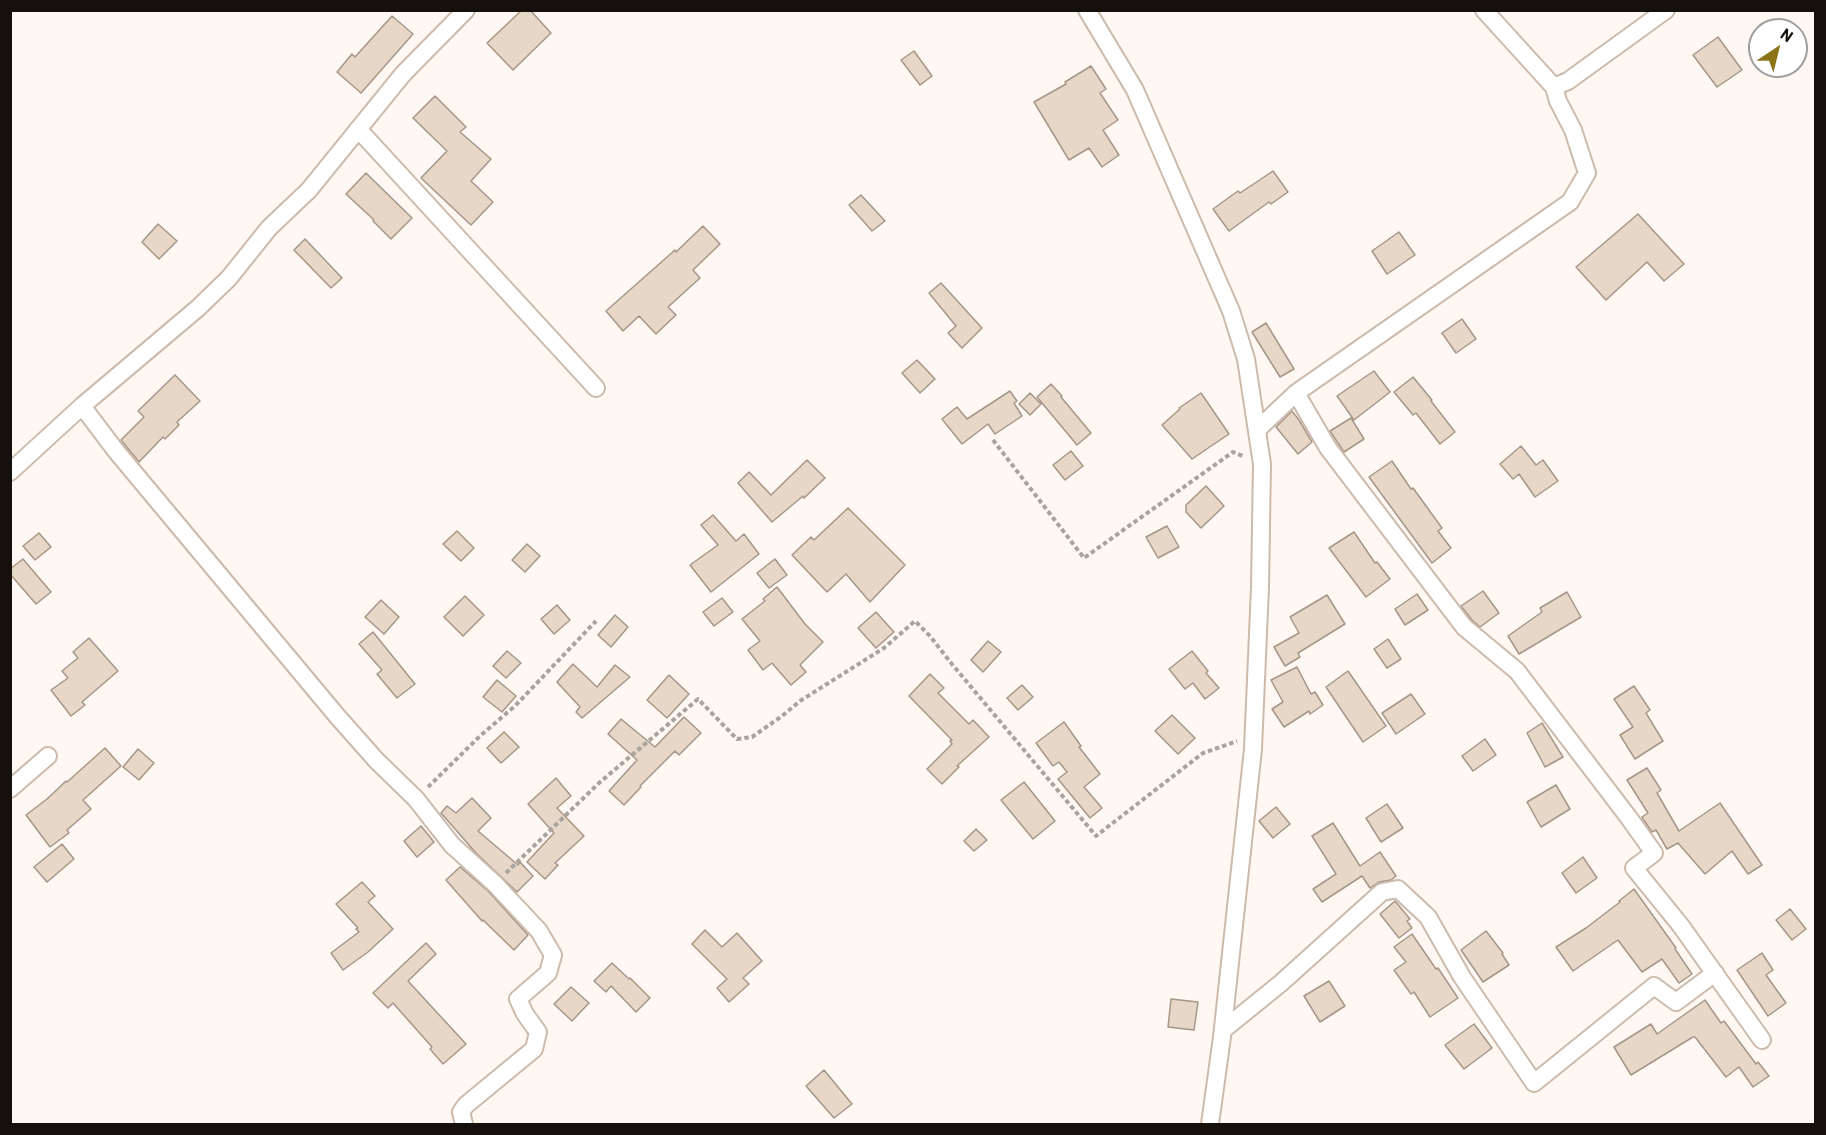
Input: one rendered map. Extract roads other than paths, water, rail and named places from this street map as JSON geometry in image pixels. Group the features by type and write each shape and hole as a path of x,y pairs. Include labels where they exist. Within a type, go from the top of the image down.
{"street":[{"path":"10,472 82,405 198,308 229,278 268,228 309,190 403,74 466,10"},
{"path":"1087,10 1135,90 1231,311 1246,359 1262,464 1260,587 1253,749 1223,1030 1210,1125"},
{"path":"1257,430 1296,393 1570,202 1587,173 1573,130 1558,101 1554,87 1484,10"},
{"path":"1554,87 1568,81 1666,10"},
{"path":"358,129 596,388"},
{"path":"1296,393 1328,448 1464,627 1517,670 1629,818 1654,853 1634,868 1681,926 1762,1040"},
{"path":"82,405 116,451 337,716 376,760 416,799 452,845 495,884 539,931 553,955 548,973 518,999 538,1032 534,1049 466,1105 460,1112 464,1125"},
{"path":"10,789 48,756"},
{"path":"1223,1030 1281,983 1382,891 1398,889 1428,917 1462,977 1534,1083 1654,986 1676,1002 1715,973"}]}
